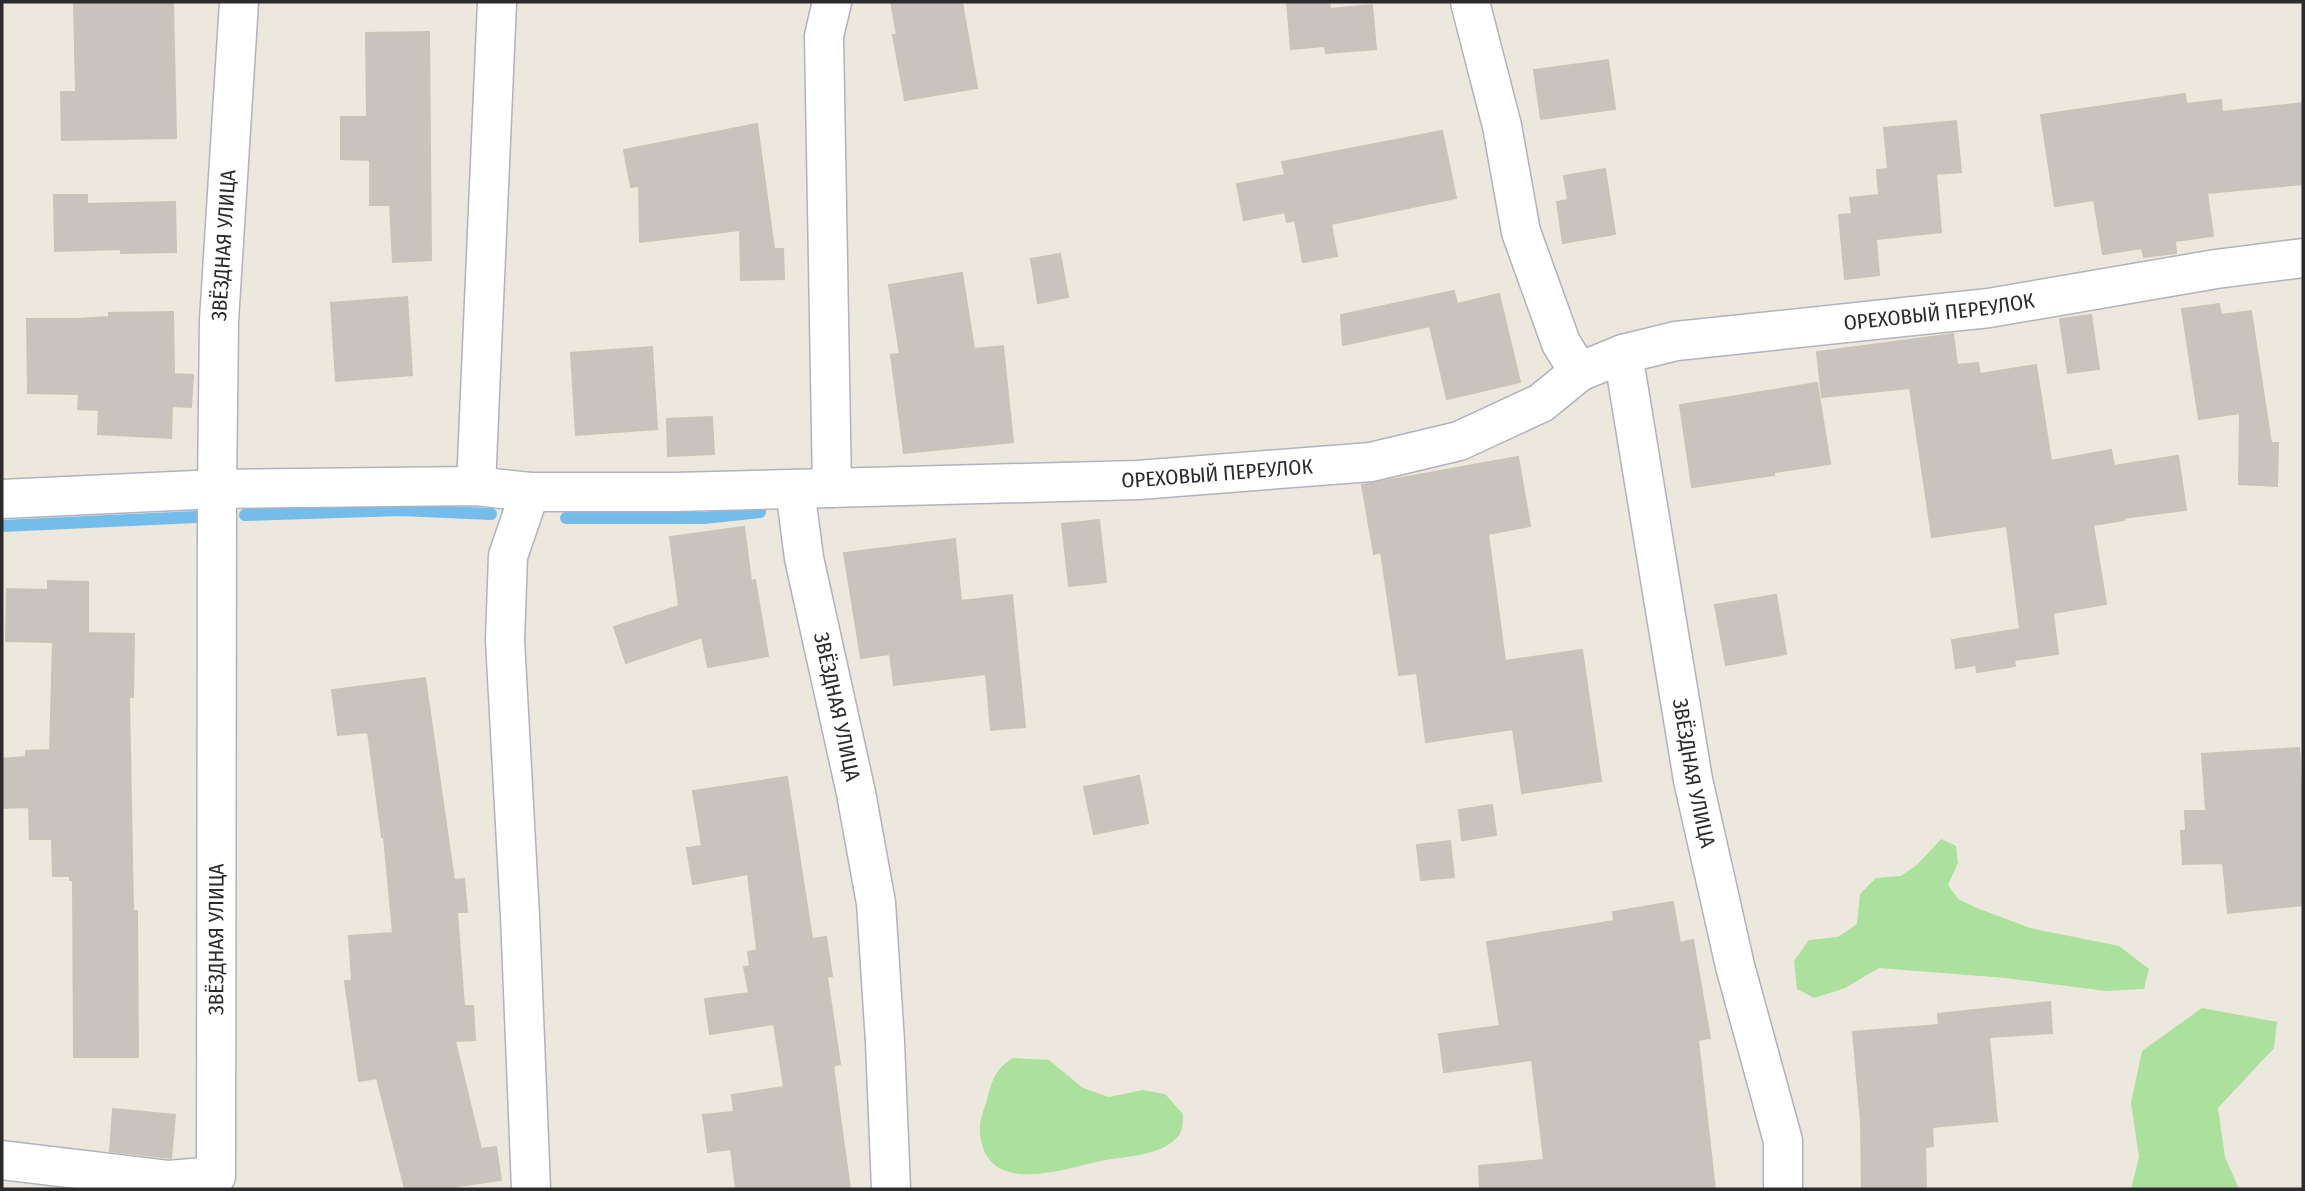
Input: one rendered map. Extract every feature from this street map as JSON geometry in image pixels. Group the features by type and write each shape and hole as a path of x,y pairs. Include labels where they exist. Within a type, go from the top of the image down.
{"street":[{"name":"ЗВЁЗДНАЯ УЛИЦА","path":"2,1160 169,1180 216,1176 219,321 239,2"},
{"path":"477,486 496,2"},
{"path":"832,2 824,36 832,488"},
{"path":"1470,2 1502,126 1521,232 1561,343 1579,372"},
{"name":"ОРЕХОВЫЙ ПЕРЕУЛОК","path":"795,489 1138,480 1371,462 1460,441 1541,403 1579,372 1623,354 1676,341 1989,308 2216,269 2303,258"},
{"name":"ЗВЁЗДНАЯ УЛИЦА","path":"1623,354 1693,780 1735,966 1783,1141 1783,1189"},
{"path":"2,499 217,489 477,486 530,492 795,489"},
{"name":"ЗВЁЗДНАЯ УЛИЦА","path":"795,489 804,558 856,793 876,903 886,1042 891,1189"},
{"path":"530,492 508,556 505,640 531,1189"}],"green space":[{"path":"1941,839 1956,846 1958,863 1948,885 1958,899 2030,928 2119,946 2149,969 2144,989 2106,991 2006,978 1879,968 1845,988 1814,998 1797,989 1794,961 1809,940 1838,937 1857,924 1860,894 1876,878 1901,876 1918,864"},
{"path":"2202,1008 2277,1022 2274,1048 2218,1108 2225,1157 2239,1189 2131,1189 2139,1157 2131,1103 2142,1051"},
{"path":"1013,1058 1049,1060 1083,1088 1109,1097 1143,1090 1165,1094 1183,1114 1180,1133 1164,1147 1147,1153 1055,1172 1022,1174 1007,1171 994,1165 985,1153 980,1127 995,1075"}],"building":[{"path":"891,2 962,2 977,88 905,100 893,35 897,35"},
{"path":"1287,2 1329,2 1330,9 1372,5 1376,49 1326,53 1325,46 1291,49"},
{"path":"173,3 176,138 62,140 61,92 76,92 74,4"},
{"path":"429,32 431,260 393,262 390,205 370,205 370,160 341,159 341,117 367,117 366,33"},
{"path":"1608,60 1615,109 1541,119 1534,70"},
{"path":"2185,94 2186,104 2221,100 2222,112 2303,103 2303,184 2207,193 2213,236 2175,241 2176,253 2144,257 2142,248 2103,254 2094,200 2055,206 2041,115"},
{"path":"1956,121 1961,172 1936,174 1941,232 1876,239 1879,275 1845,279 1839,215 1852,214 1850,198 1879,195 1877,170 1888,169 1884,128"},
{"path":"757,124 774,249 783,249 784,279 741,280 740,230 640,242 639,186 631,187 624,150"},
{"path":"1442,131 1456,198 1331,224 1337,256 1303,262 1295,220 1287,222 1285,212 1244,220 1237,184 1285,175 1282,162"},
{"path":"1605,169 1615,234 1563,243 1557,202 1568,200 1564,176"},
{"path":"54,195 87,195 87,204 175,202 176,252 121,253 121,249 55,251"},
{"path":"1060,254 1068,297 1038,303 1031,259"},
{"path":"962,273 974,349 1003,346 1013,442 904,453 891,355 900,354 889,285"},
{"path":"1454,291 1457,304 1499,294 1520,382 1447,399 1430,326 1343,345 1341,315"},
{"path":"407,297 412,375 336,381 331,303"},
{"path":"2219,304 2221,315 2251,311 2271,443 2278,443 2277,486 2239,484 2240,413 2199,419 2182,309"},
{"path":"173,312 174,374 193,375 191,407 172,406 171,438 98,434 99,410 78,409 79,394 28,393 27,319 78,319 109,317 109,313"},
{"path":"2091,315 2099,369 2068,373 2060,319"},
{"path":"1953,334 1957,365 1978,363 1980,374 2036,365 2051,461 2111,450 2114,466 2178,456 2186,510 2123,518 2124,520 2093,525 2106,604 2053,613 2058,654 2014,660 2015,666 1977,672 1976,665 1956,668 1952,640 2020,629 2007,526 1932,537 1910,388 1822,397 1817,352"},
{"path":"652,347 657,429 576,435 571,353"},
{"path":"1817,383 1830,464 1692,487 1680,405"},
{"path":"712,417 714,454 668,456 667,419"},
{"path":"1518,457 1530,526 1488,534 1505,661 1582,650 1601,781 1522,793 1513,729 1426,742 1417,673 1399,675 1381,552 1374,554 1362,485"},
{"path":"1099,520 1106,582 1069,586 1062,524"},
{"path":"744,527 751,581 755,580 768,656 708,667 702,637 626,663 614,627 679,606 670,537"},
{"path":"955,539 961,601 1012,595 1025,727 991,730 986,674 894,685 890,654 861,658 844,553"},
{"path":"48,581 88,582 88,633 134,634 133,697 129,697 133,911 137,911 138,1057 74,1057 73,880 70,880 70,876 53,876 52,839 30,839 29,807 2,808 2,759 26,757 26,751 50,750 53,642 6,641 7,589 48,590"},
{"path":"1776,595 1786,654 1726,665 1715,605"},
{"path":"425,678 454,880 464,879 467,912 457,912 464,1006 473,1006 475,1040 455,1041 481,1149 496,1147 501,1180 437,1189 405,1189 377,1078 359,1081 345,981 352,981 349,936 393,933 384,837 368,732 338,735 332,690"},
{"path":"2299,748 2303,815 2303,905 2228,913 2223,863 2183,864 2181,831 2186,831 2185,811 2206,811 2202,754"},
{"path":"1139,776 1148,823 1094,834 1084,787"},
{"path":"787,777 812,939 826,937 832,976 827,977 840,1064 833,1066 850,1189 736,1189 731,1149 708,1152 703,1115 734,1112 732,1095 784,1087 774,1024 710,1034 705,999 749,993 744,967 750,966 748,952 757,950 748,874 693,884 687,848 702,846 693,791"},
{"path":"1492,805 1496,835 1462,840 1459,810"},
{"path":"1450,841 1454,877 1421,880 1417,845"},
{"path":"1673,902 1680,943 1693,940 1710,1038 1698,1040 1715,1189 1480,1189 1479,1166 1544,1160 1532,1060 1444,1072 1439,1034 1500,1026 1487,942 1614,921 1613,912"},
{"path":"2050,1002 2052,1033 1989,1037 1997,1121 1932,1127 1933,1146 1925,1147 1926,1189 1862,1189 1861,1122 1853,1032 1939,1025 1938,1014"},
{"path":"113,1109 175,1115 171,1158 110,1151"}],"waterway":[{"path":"245,515 400,510 491,514"},
{"path":"566,518 704,518 760,512"},
{"path":"2,526 196,517"}]}
